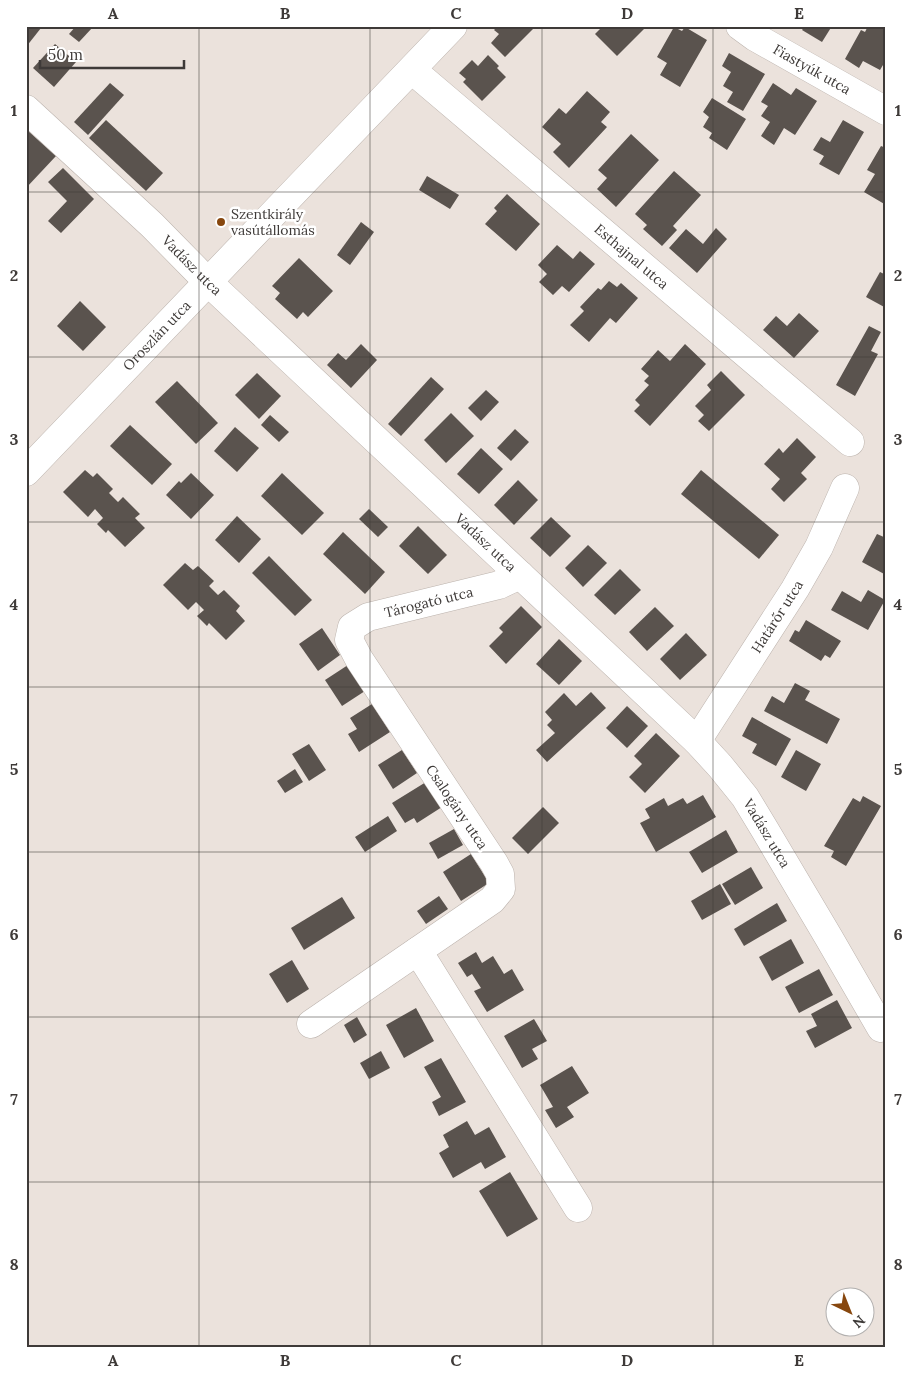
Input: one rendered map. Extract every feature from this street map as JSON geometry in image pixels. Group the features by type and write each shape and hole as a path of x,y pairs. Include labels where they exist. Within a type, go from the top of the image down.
{"street":[{"name":"Oroszlán utca","path":"26,472 452,26"},
{"name":"Fiastyúk utca","path":"740,26 755,37 886,111"},
{"name":"Esthajnal utca","path":"412,70 850,442"},
{"name":"Vadász utca","path":"26,109 152,225 208,282 698,741 720,766 750,806 830,938 881,1028"},
{"name":"Határőr utca","path":"698,741 819,548 845,488"},
{"name":"Tárogató utca","path":"349,640 352,627 368,617 499,585 520,575"},
{"name":"Csalogány utca","path":"311,1024 492,900 501,889 500,874 494,862 359,659 349,640"},
{"path":"418,951 578,1208"}],"building":[{"path":"26,26 39,26 41,28 26,47"},
{"path":"76,26 93,27 79,42 69,34"},
{"path":"498,26 536,26 505,57 491,43 499,34 494,30"},
{"path":"603,26 647,26 617,56 595,34"},
{"path":"805,26 832,26 822,42 802,30"},
{"path":"868,26 886,26 886,60 880,70 863,61 859,68 845,59 861,30 865,32"},
{"path":"674,27 682,31 685,27 707,40 680,87 660,75 667,63 657,57"},
{"path":"55,44 76,62 54,87 33,68"},
{"path":"729,53 765,74 743,111 727,102 733,92 723,86 731,72 722,66"},
{"path":"488,55 499,66 497,68 506,77 482,101 463,82 466,79 459,73 472,60 478,66"},
{"path":"110,83 124,95 88,135 74,122"},
{"path":"773,83 791,95 796,88 817,101 795,135 784,128 774,145 761,136 770,122 761,116 768,106 761,102"},
{"path":"587,91 610,112 601,122 607,127 569,168 553,152 561,144 542,127 559,108 566,114"},
{"path":"712,98 746,119 727,150 709,138 712,133 703,127 709,117 703,112"},
{"path":"106,120 163,173 146,191 89,138"},
{"path":"843,120 864,132 839,175 819,164 824,156 813,150 821,137 830,142"},
{"path":"26,129 56,156 26,188"},
{"path":"631,134 659,160 616,207 597,189 607,178 598,170"},
{"path":"881,146 886,148 886,205 864,192 875,174 867,170"},
{"path":"63,168 94,199 61,233 48,221 67,201 48,182"},
{"path":"674,171 701,195 673,226 677,230 662,246 643,229 647,225 635,214"},
{"path":"427,176 459,195 450,209 419,190"},
{"path":"507,194 540,224 516,251 485,224 497,211 494,208"},
{"path":"361,222 374,232 350,265 337,255"},
{"path":"716,228 727,239 697,273 669,248 686,229 703,244"},
{"path":"557,245 573,259 580,251 595,264 569,292 562,286 553,295 539,282 547,274 538,265"},
{"path":"299,258 333,291 308,317 303,312 297,319 275,299 280,293 272,286"},
{"path":"880,272 886,275 886,308 866,297"},
{"path":"609,281 617,287 621,283 638,298 616,323 610,318 589,342 570,325 584,311 580,307 598,288 601,290"},
{"path":"80,301 106,327 83,351 57,326"},
{"path":"799,313 819,331 794,358 763,330 776,316 787,326"},
{"path":"869,326 881,332 871,351 878,354 855,396 836,385"},
{"path":"361,344 377,360 351,388 327,365 338,353 346,360"},
{"path":"685,344 706,364 650,426 634,411 640,405 635,400 649,385 644,381 649,376 641,369 658,350 670,361"},
{"path":"721,371 745,395 709,431 698,421 704,415 695,406 711,390 707,385"},
{"path":"257,373 281,396 259,419 235,395"},
{"path":"431,377 444,389 401,436 388,424"},
{"path":"177,381 218,423 196,444 155,402"},
{"path":"486,390 499,402 481,421 468,408"},
{"path":"451,413 474,436 446,463 424,440"},
{"path":"270,415 289,432 279,442 261,425"},
{"path":"130,425 172,464 152,485 110,446"},
{"path":"235,427 259,448 237,472 214,451"},
{"path":"515,429 529,442 511,461 497,448"},
{"path":"797,438 816,457 801,473 807,479 784,502 771,489 780,479 764,464 779,448 783,453"},
{"path":"481,448 503,469 479,494 457,474"},
{"path":"85,470 93,477 97,473 113,489 109,493 118,502 123,497 140,514 135,518 145,528 125,547 108,530 106,533 97,524 103,518 95,509 88,517 63,492"},
{"path":"701,470 779,535 759,559 681,494"},
{"path":"191,473 214,495 191,519 166,495 179,481 181,483"},
{"path":"282,473 324,513 302,535 261,496"},
{"path":"518,480 538,500 514,525 494,505"},
{"path":"369,509 388,527 378,537 359,519"},
{"path":"237,516 261,539 239,563 215,540"},
{"path":"551,517 571,536 550,557 530,538"},
{"path":"418,526 447,555 428,574 399,546"},
{"path":"343,532 385,572 365,594 323,554"},
{"path":"877,534 886,538 886,575 862,562"},
{"path":"588,545 607,563 583,587 565,568"},
{"path":"269,556 312,600 295,616 252,573"},
{"path":"185,563 193,570 198,566 214,581 209,586 218,595 224,590 240,606 236,611 245,621 226,640 209,623 207,626 197,616 204,610 196,602 188,610 163,585"},
{"path":"620,569 641,590 615,615 594,595"},
{"path":"868,590 885,600 868,630 831,610 842,591 861,602"},
{"path":"521,606 542,627 506,664 489,646 503,632 499,628"},
{"path":"655,607 674,626 647,651 629,632"},
{"path":"806,620 841,641 830,658 825,655 821,661 789,641 795,630 799,632"},
{"path":"322,628 340,655 318,671 299,644"},
{"path":"686,633 707,655 680,680 660,659"},
{"path":"559,639 582,661 559,685 536,664"},
{"path":"348,665 365,691 342,706 325,680"},
{"path":"795,683 810,691 805,700 840,719 827,744 764,711 772,696 784,703"},
{"path":"591,692 606,708 547,762 536,750 555,733 547,725 552,720 545,712 564,693 576,706"},
{"path":"372,704 390,732 359,752 348,734 357,729 350,718"},
{"path":"627,706 648,726 627,748 606,728"},
{"path":"752,717 791,739 776,766 752,753 757,744 742,736"},
{"path":"656,733 680,756 645,793 629,777 642,764 634,756"},
{"path":"309,744 326,770 309,781 292,754"},
{"path":"402,750 417,773 393,789 378,765"},
{"path":"796,750 821,764 806,791 781,777"},
{"path":"295,769 303,782 285,793 277,781"},
{"path":"426,782 442,807 417,823 414,818 405,823 392,803"},
{"path":"703,795 716,817 656,852 640,823 650,818 645,809 664,798 668,806 683,798 687,804"},
{"path":"863,796 881,806 846,866 831,857 834,851 824,846 853,798 860,802"},
{"path":"543,807 559,823 528,854 512,838"},
{"path":"388,816 397,831 365,852 355,837"},
{"path":"454,829 463,845 438,859 429,843"},
{"path":"726,830 738,852 702,873 689,852"},
{"path":"471,854 489,883 461,901 443,872"},
{"path":"751,867 763,888 735,905 722,884"},
{"path":"720,884 731,904 702,920 691,901"},
{"path":"439,896 448,909 426,924 417,911"},
{"path":"342,897 355,918 304,950 291,928"},
{"path":"777,903 787,921 744,946 734,929"},
{"path":"791,939 804,963 772,981 759,957"},
{"path":"476,952 482,963 493,956 504,974 512,969 524,990 487,1012 474,991 481,988 472,974 467,977 458,963"},
{"path":"292,960 309,989 287,1003 269,974"},
{"path":"819,969 833,995 799,1013 785,987"},
{"path":"837,1000 852,1028 815,1048 806,1031 817,1026 811,1014"},
{"path":"416,1008 434,1041 404,1058 386,1025"},
{"path":"357,1017 367,1035 354,1043 344,1025"},
{"path":"534,1019 547,1041 532,1049 538,1059 522,1068 504,1036"},
{"path":"381,1051 390,1068 369,1079 360,1063"},
{"path":"441,1058 466,1102 439,1116 432,1102 441,1097 424,1067"},
{"path":"572,1066 589,1093 567,1107 574,1117 556,1128 545,1110 553,1107 540,1085"},
{"path":"467,1121 475,1135 489,1127 506,1157 485,1169 481,1162 453,1178 439,1153 449,1147 443,1135"},
{"path":"510,1172 538,1219 507,1237 479,1191"}],"place":[{"name":"Szentkirály vasútállomás","path":"221,222"}]}
